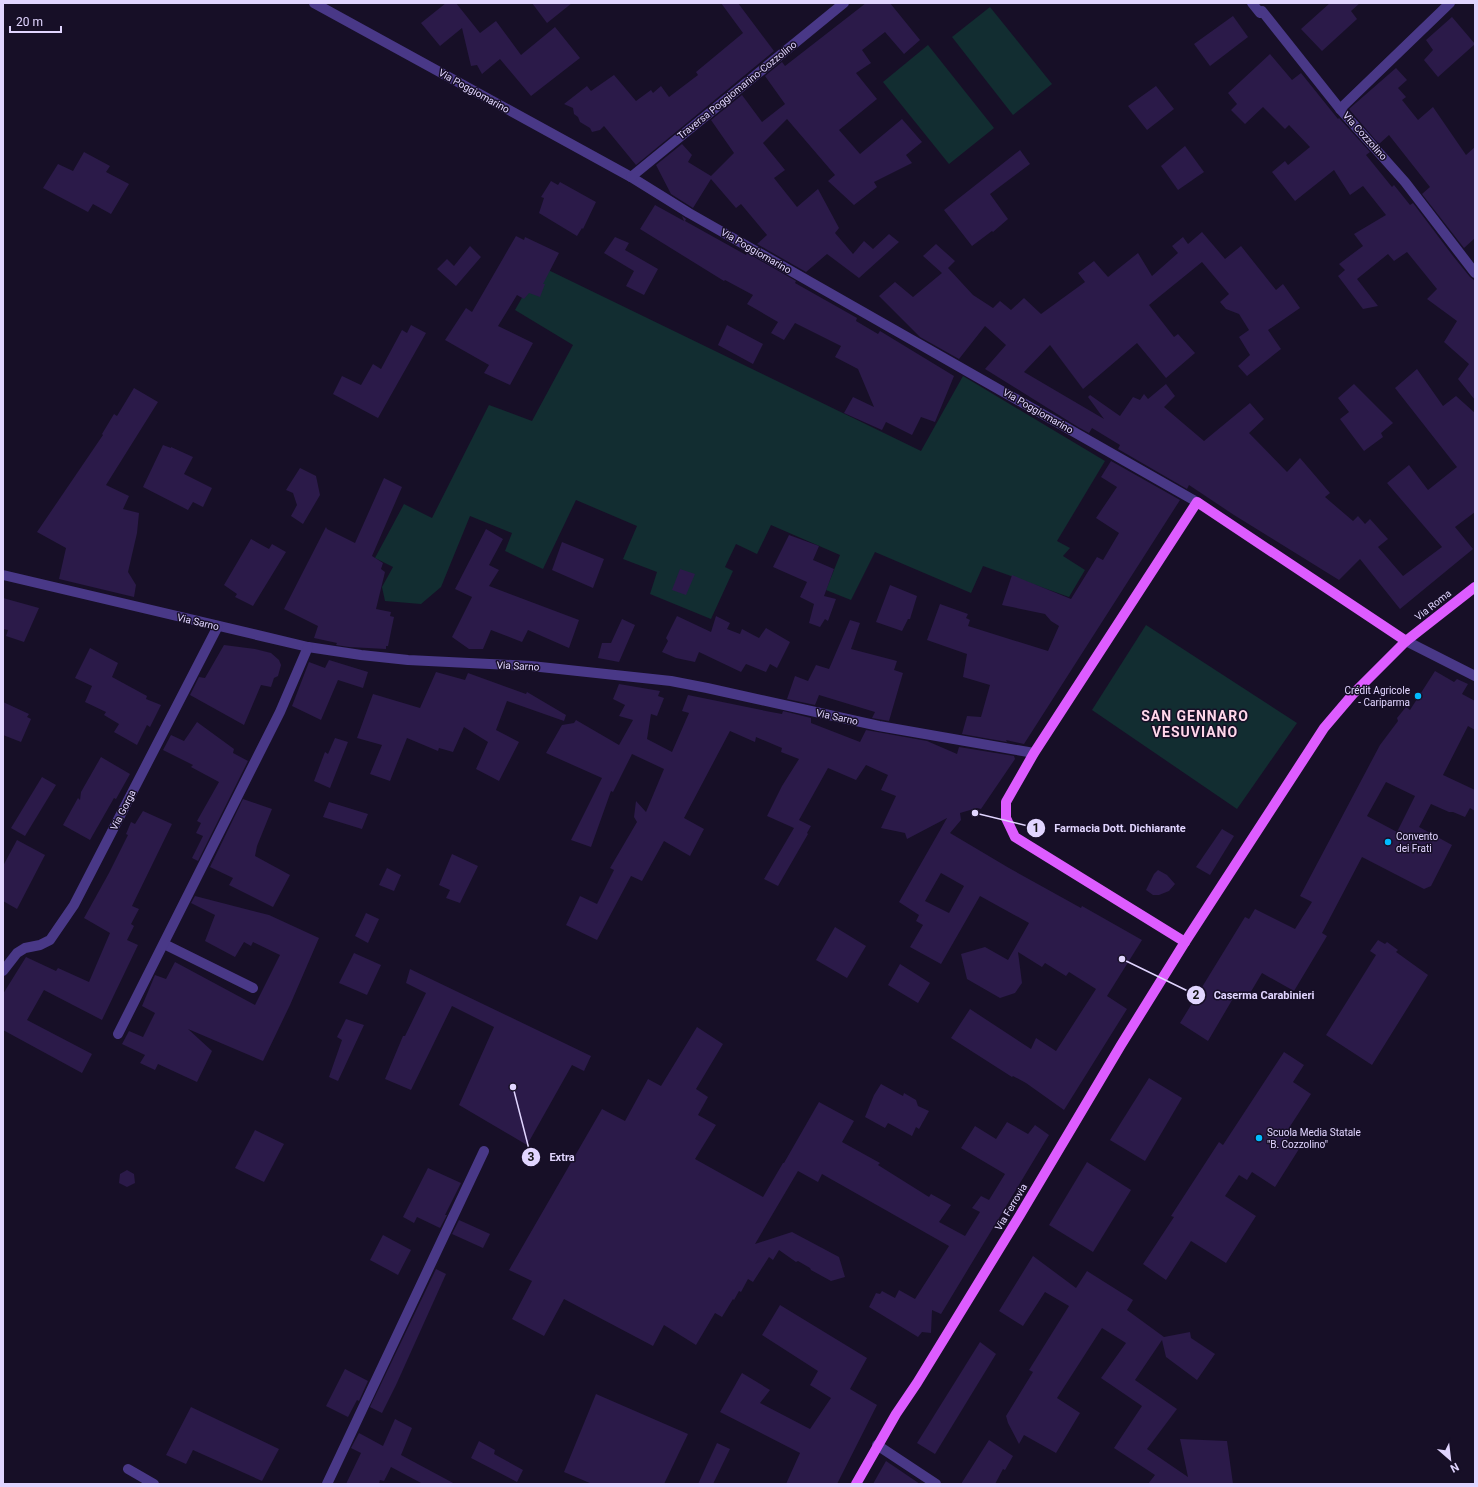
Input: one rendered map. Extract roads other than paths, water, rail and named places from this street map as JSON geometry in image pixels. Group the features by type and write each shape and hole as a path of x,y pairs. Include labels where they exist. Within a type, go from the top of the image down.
{"main road":[{"path":"1185,942 1015,837 1006,818 1006,802 1034,753 1197,502 1406,641"},
{"name":"Via Roma","path":"1185,942 1324,728 1354,694 1406,641 1475,587"},
{"name":"Via Ferrovia","path":"856,1484 878,1445 1020,1215 1185,942"}],"street":[{"name":"Via Poggiomarino","path":"314,3 631,177 689,213 1197,502"},
{"name":"Traversa Poggiomarino-Cozzolino","path":"631,177 844,3"},
{"name":"Via Cozzolino","path":"1252,3 1260,12 1262,11 1340,109 1405,182 1475,273"},
{"path":"1340,109 1450,3"},
{"name":"Via Sarno","path":"3,575 308,647 376,657 531,666 671,681 879,726 1034,753"},
{"name":"Via Gorga","path":"3,971 17,953 25,948 40,946 50,940 74,906 218,626"},
{"path":"1406,641 1475,676"},
{"path":"118,1034 280,712 308,647"},
{"path":"164,944 253,988"},
{"path":"327,1484 484,1151"},
{"path":"878,1445 936,1484"},
{"path":"128,1469 154,1484"}],"place":[{"name":"Crédit Agricole - Cariparma","path":"1418,696"},
{"name":"Farmacia Dott. Dichiarante","path":"975,813"},
{"name":"Convento dei Frati","path":"1388,842"},
{"name":"Caserma Carabinieri","path":"1122,959"},
{"name":"Extra","path":"513,1087"},
{"name":"Scuola Media Statale \"B. Cozzolino\"","path":"1259,1138"}],"district":[{"name":"SAN GENNARO VESUVIANO","path":"1195,724"}]}
